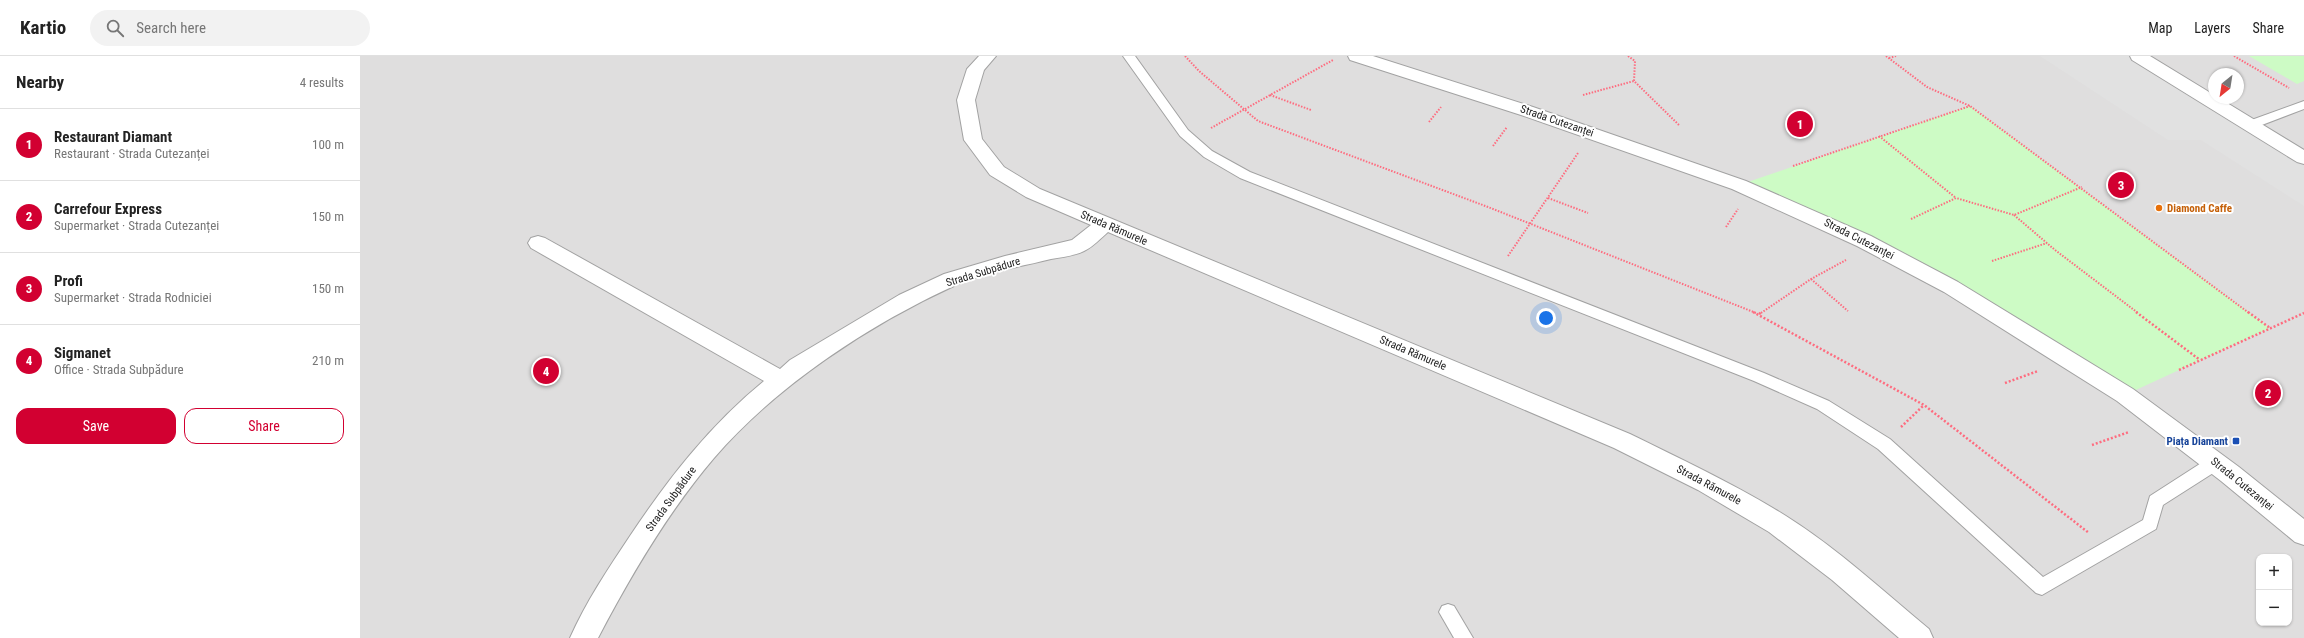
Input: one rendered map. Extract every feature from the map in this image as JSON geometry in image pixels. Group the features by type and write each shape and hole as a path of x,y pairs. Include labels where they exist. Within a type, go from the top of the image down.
{"street":[{"name":"Strada Rămurele","path":"988,56 976,69 966,100 973,140 997,170 1033,193 1622,441 1707,483 1778,524 1841,572 1918,638"},
{"name":"Strada Cutezanței","path":"1356,56 1592,133 1739,185 1803,212 1951,287 2125,394 2216,463 2304,534"},
{"path":"2138,56 2304,158"},
{"name":"Strada Subpădure","path":"584,638 615,580 662,509 706,451 803,362 906,300 951,280 1005,263 1078,246 1106,224"},
{"path":"538,244 782,380"}],"lane":[{"path":"1129,56 1191,139 1208,154 1246,175 1495,275 1752,374 1823,405 1884,444 2042,587 2150,524 2156,501 2216,463"},
{"path":"2250,125 2304,105"},
{"path":"1448,612 1464,638"}],"path":[{"path":"1185,56 1199,71 1258,121 1530,224 1759,314 1924,405 2108,548"},
{"path":"1628,56 1635,61 1634,81 1680,126"},
{"path":"1888,57 1896,56"},
{"path":"2234,56 2291,89"},
{"path":"1888,57 1926,87 1970,106 2083,187 2270,328"},
{"path":"1191,139 1334,60"},
{"path":"1584,95 1634,81"},
{"path":"1269,95 1311,110"},
{"path":"1429,122 1443,106"},
{"path":"1793,166 1970,106"},
{"path":"1492,146 1512,122"},
{"path":"1878,136 1956,198 2014,215 2047,243 2200,360"},
{"path":"1495,275 1579,153"},
{"path":"2014,215 2083,187"},
{"path":"1548,198 1588,213"},
{"path":"1911,219 1956,198"},
{"path":"1726,227 1742,203"},
{"path":"1992,261 2047,243"},
{"path":"1759,314 1811,278 1848,258"},
{"path":"1811,278 1848,311"},
{"path":"2179,370 2304,313"},
{"path":"2005,383 2039,370"},
{"path":"1884,444 1924,405"},
{"path":"2092,445 2134,430"}],"shaded area":[{"path":"360,56 2304,56 2304,638 360,638"},
{"path":"2040,56 2138,56 2208,99 2208,104 2216,104 2304,158 2304,206 2201,140 2168,140"}],"green space":[{"path":"2249,56 2304,56 2304,81 2297,84"},
{"path":"1970,106 2270,328 2125,395 1951,287 1739,185"}],"place":[{"name":"Restaurant Diamant","path":"1800,124"},
{"name":"Profi","path":"2121,185"},
{"name":"Diamond Caffe","path":"2159,208"},
{"name":"Sigmanet","path":"546,371"},
{"name":"Carrefour Express","path":"2268,393"},
{"name":"Piața Diamant","path":"2236,441"}]}
